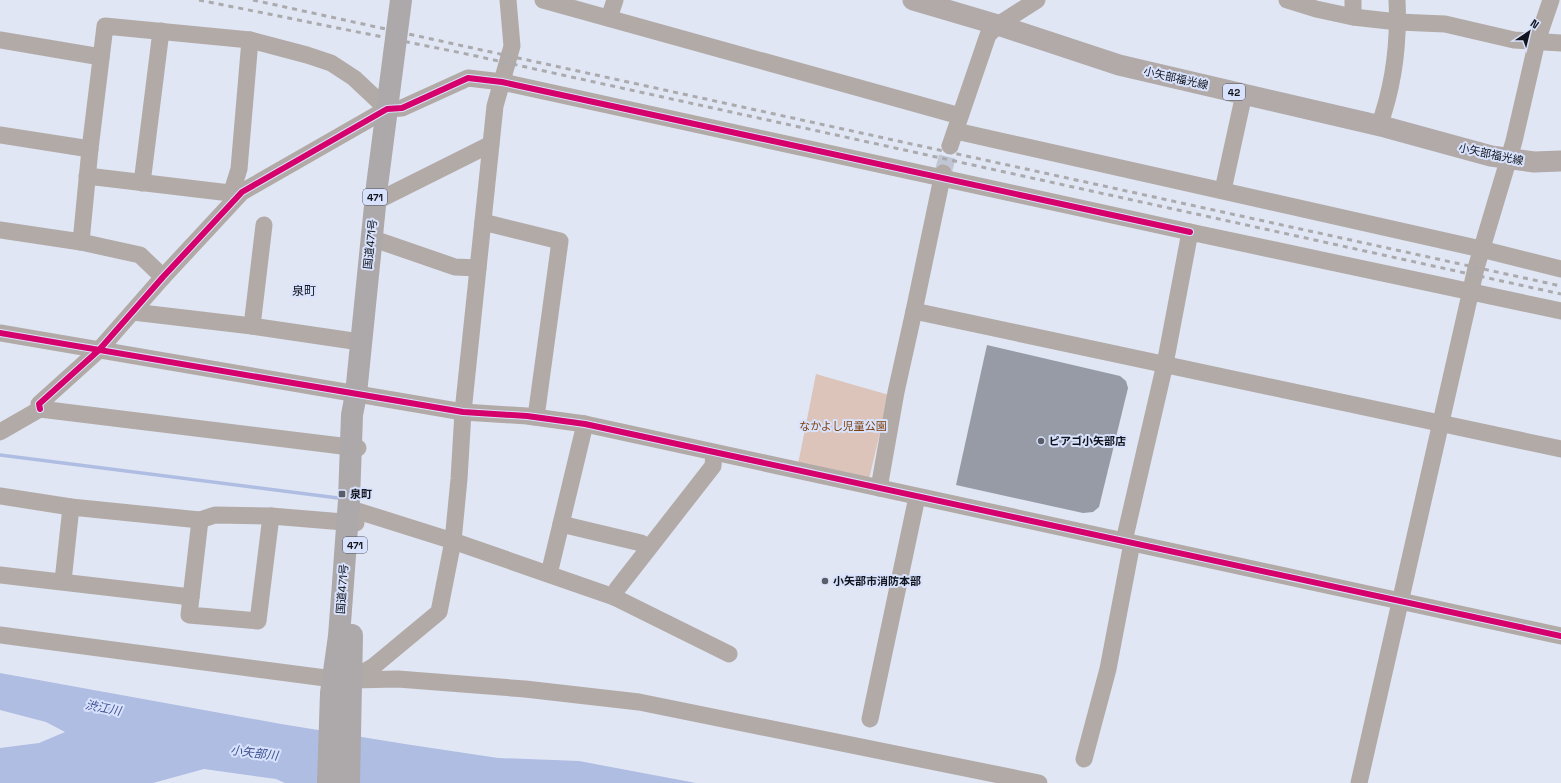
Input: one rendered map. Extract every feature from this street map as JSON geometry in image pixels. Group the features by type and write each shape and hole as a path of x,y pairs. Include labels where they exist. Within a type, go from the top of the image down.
{"highway":[{"name":"国道471号","path":"328,783 341,687 352,516 354,448 359,416 356,394 360,342 375,202 401,0"},
{"name":"国道471号","path":"341,687 348,783"}],"main road":[{"name":"小矢部福光線","path":"913,0 998,25 1119,65 1379,126 1484,154 1534,162 1561,161"}],"street":[{"path":"341,687 374,666 439,612 453,541 463,412 495,106 512,46 508,0"},
{"path":"543,0 609,18 956,131 1481,248 1561,269"},
{"path":"609,18 615,0"},
{"path":"956,131 988,35 998,25 1037,0"},
{"path":"1287,0 1316,9 1353,8 1398,22 1444,24 1514,40 1561,43"},
{"path":"1379,126 1386,107 1394,68 1398,22 1397,0"},
{"path":"1359,783 1481,248 1514,141 1537,41 1551,0"},
{"path":"81,242 90,149 105,26 250,40 307,55 330,63 354,78 387,109"},
{"path":"142,183 160,32"},
{"path":"0,40 101,57"},
{"path":"87,176 230,193 239,169 250,40"},
{"path":"40,409 39,404 99,350 163,277 242,192 387,109 402,108 468,78 502,82 942,176 1190,232 1471,290 1561,311"},
{"path":"1223,190 1244,94"},
{"path":"0,135 90,149"},
{"path":"375,202 491,144"},
{"path":"879,488 896,392 942,176"},
{"path":"482,222 560,241 536,417"},
{"path":"252,326 264,225"},
{"path":"0,230 81,242 140,255 163,277"},
{"path":"1084,759 1108,669 1128,542 1165,364 1190,232"},
{"path":"371,238 455,267 478,268"},
{"path":"914,311 1561,449"},
{"path":"133,312 252,326 360,342"},
{"path":"0,333 463,412 536,417 585,424 1561,636"},
{"path":"0,432 40,409 354,448"},
{"path":"549,574 585,424"},
{"path":"614,597 617,589 713,466 714,453"},
{"path":"0,496 71,507 200,520 215,515 352,516 453,541 614,597 729,654"},
{"path":"870,719 917,497"},
{"path":"63,581 71,507"},
{"path":"200,520 189,615 258,620 270,516"},
{"path":"561,524 641,543 648,548"},
{"path":"0,575 63,581 191,597"},
{"path":"0,635 341,687 398,679 525,689 639,702 1039,783"}],"green space":[{"name":"なかよし児童公園","path":"816,374 889,395 869,479 798,464"}],"water":[{"path":"0,673 281,724 405,744 498,758 579,761 696,783 285,783 276,779 204,769 153,783 0,783 0,748 39,743 65,732 46,722 0,710"}],"building":[{"name":"ピアゴ小矢部店","path":"987,345 1120,376 1126,381 1128,388 1099,507 1093,512 1083,513 956,485"}],"waterway":[{"path":"0,455 338,498"}],"tunnel":[{"path":"943,173 950,146"}],"railway":[{"path":"199,0 462,53 1561,294"},
{"path":"253,0 1561,286"}],"cycle path":[{"path":"40,409 39,404 99,350 163,277 242,192 387,109 402,108 468,78 502,82 1190,232"},
{"path":"0,333 463,412 527,416 585,424 1561,636"}],"place":[{"name":"ピアゴ小矢部店","path":"1041,441"},
{"name":"泉町","path":"342,494"},
{"name":"小矢部市消防本部","path":"825,581"}],"district":[{"name":"泉町","path":"304,291"}],"water label":[{"name":"渋江川","path":"103,708"},
{"name":"小矢部川","path":"254,753"}]}
